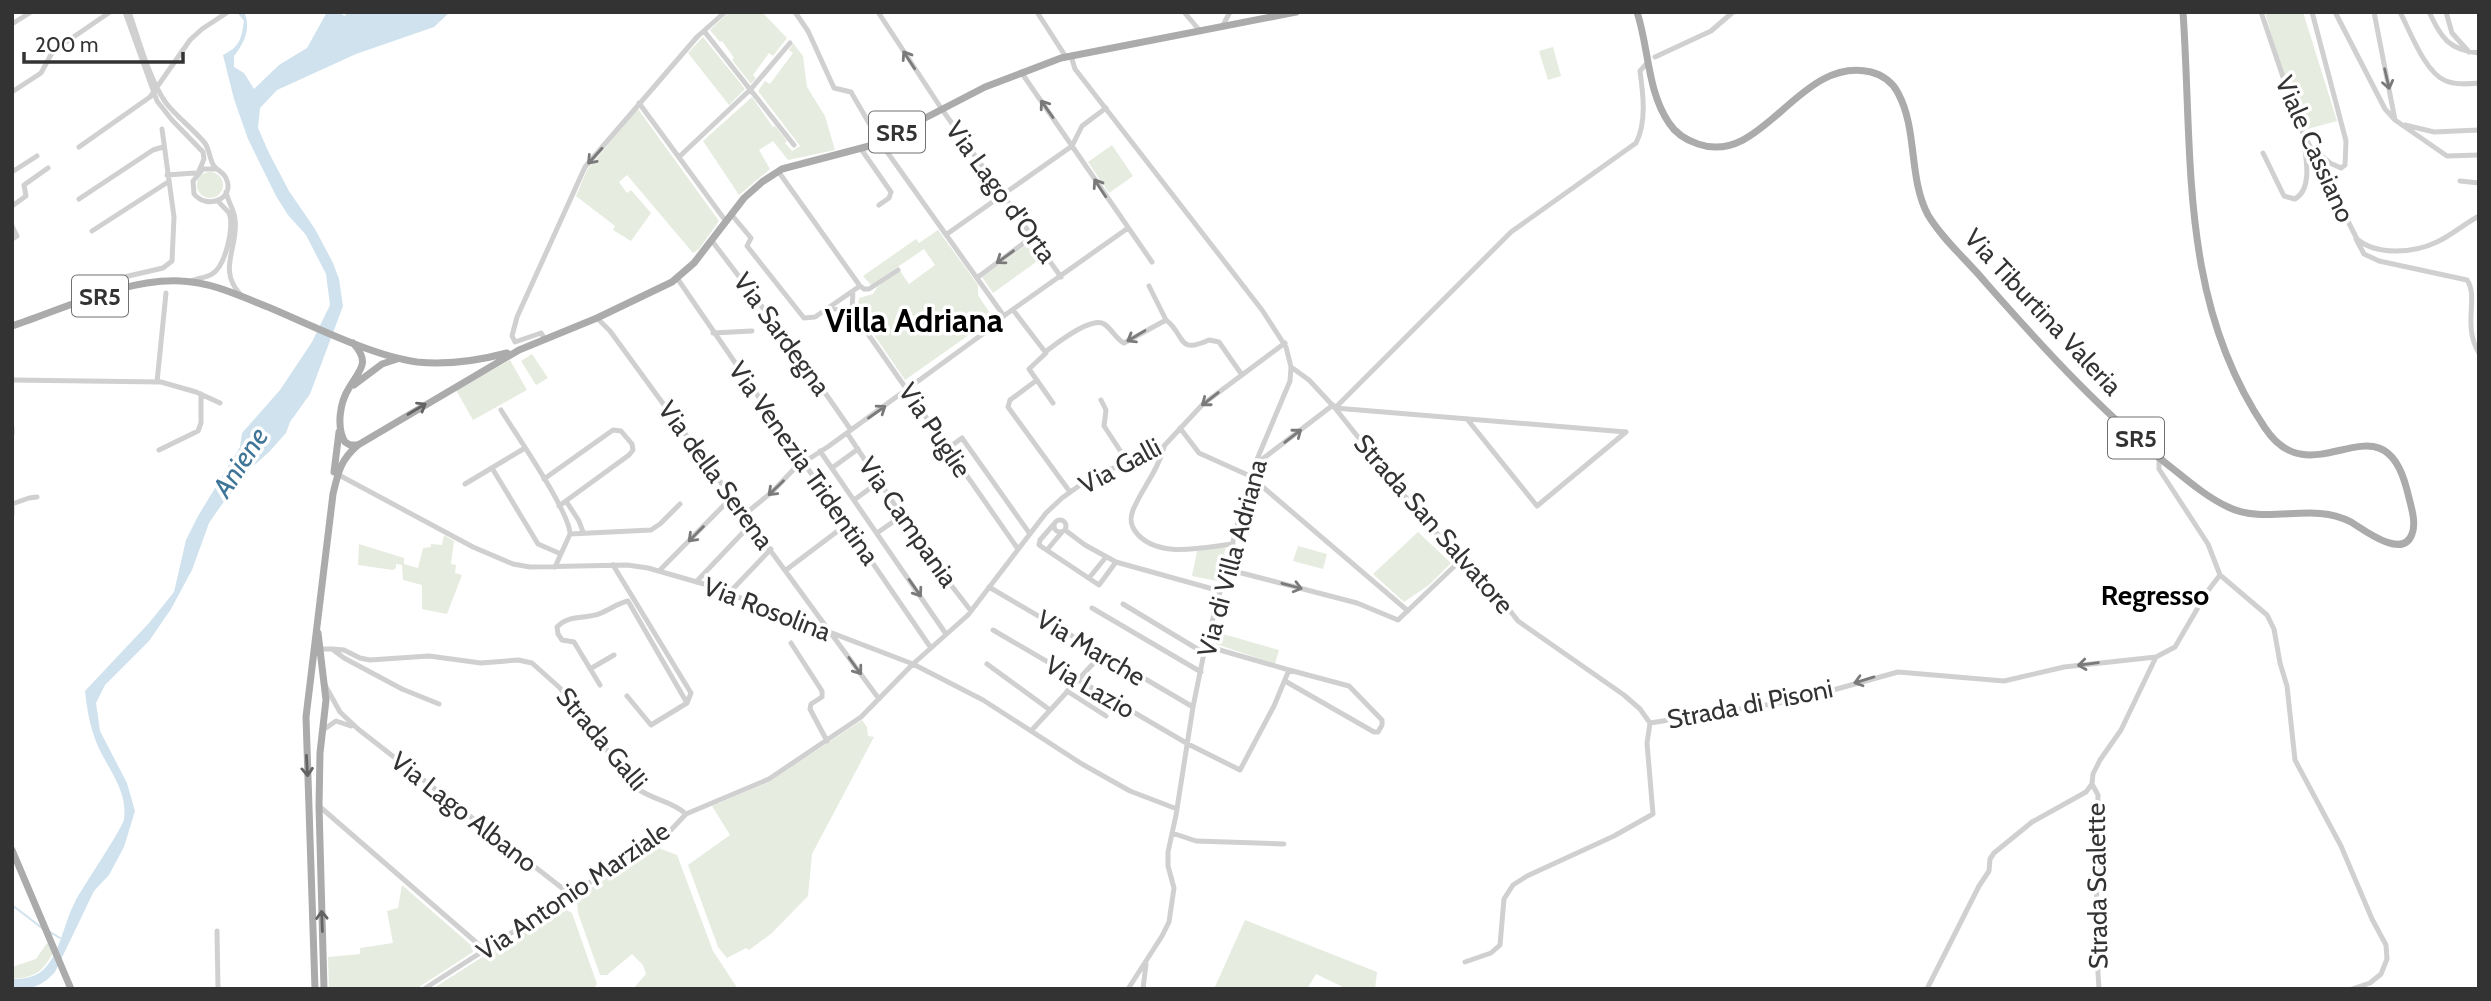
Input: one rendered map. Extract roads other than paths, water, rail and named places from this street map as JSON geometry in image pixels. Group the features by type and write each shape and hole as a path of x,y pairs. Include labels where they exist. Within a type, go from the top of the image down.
{"main road":[{"name":"SR5","path":"358,445 519,350 597,318 677,278 694,263 728,217 756,187 778,171 880,142 941,108 1021,72 1068,56 1296,12"},
{"name":"Via Tiburtina Valeria","path":"1637,12 1651,59 1658,104 1672,128 1687,139 1714,148 1734,145 1747,139 1803,92 1834,75 1860,71 1874,73 1889,81 1898,93 1905,111 1923,204 1940,232 2052,357 2159,459 2204,493 2243,513 2264,516 2303,513 2334,516 2378,539 2395,544 2405,543 2412,535 2412,515 2405,483 2397,465 2386,453 2369,445 2322,456 2305,456 2288,451 2267,432 2227,360 2213,316 2194,232 2183,12"},
{"name":"SR5","path":"12,326 139,285 162,281 190,282 212,286 243,297 400,359 442,363 481,360 519,350"},
{"path":"333,494 334,469 346,393 361,369 362,358 349,340"},
{"path":"346,393 382,364 400,359"},
{"path":"481,360 484,370"},
{"path":"340,423 341,434 346,443 358,445"},
{"path":"315,989 305,729 333,494 342,461 358,445"},
{"path":"317,625 326,705 320,753 319,807 324,989"},
{"path":"309,684 317,679 324,684"},
{"path":"305,729 312,734 323,730"},
{"path":"13,854 71,989"}],"street":[{"path":"12,24 31,12"},
{"path":"12,92 41,73 53,51 110,12"},
{"path":"127,12 164,100 205,143 216,169 225,176 226,192 236,220 229,275 234,288 243,297"},
{"path":"127,12 154,93 165,113 200,148 204,159 192,184"},
{"path":"79,147 154,93 190,40 228,12"},
{"path":"545,339 541,333 513,341 512,334 517,317 586,167 639,103 704,31 725,12"},
{"path":"795,12 809,33 833,87 851,92 873,130"},
{"name":"Via Lago d'Orta","path":"878,12 941,108 1061,276"},
{"path":"1037,12 1075,69 1262,310 1285,343 1292,367"},
{"path":"1184,12 1200,31"},
{"path":"1222,27 1230,12"},
{"path":"1254,466 1334,407 1517,227 1636,143 1644,94 1640,71 1651,59 1711,31 1733,12"},
{"name":"Viale Cassiano","path":"2261,12 2303,134 2353,233 2361,242 2373,248 2410,249 2437,242 2479,216"},
{"path":"2309,146 2335,166 2341,168 2345,165 2346,144 2312,12"},
{"path":"2335,12 2385,109 2395,120 2447,156 2479,155"},
{"path":"2374,12 2395,120"},
{"path":"2400,12 2427,63 2438,77 2452,83 2479,83"},
{"path":"2429,12 2449,44 2479,53"},
{"path":"2446,12 2452,33 2469,52"},
{"path":"704,31 794,145"},
{"path":"680,157 751,89 790,43"},
{"path":"1021,72 1152,262"},
{"path":"639,103 728,217 751,238 747,246 802,316 807,319 860,286"},
{"path":"947,234 1072,146 1080,128 1106,107"},
{"path":"2402,125 2434,132 2479,130"},
{"path":"111,280 163,268 172,261 174,217 162,129"},
{"path":"2263,153 2284,196 2291,199 2300,197 2306,179 2303,134"},
{"path":"880,142 1004,316"},
{"path":"79,199 153,150 163,147"},
{"path":"861,149 891,192 890,197 879,205"},
{"path":"12,172 37,156"},
{"path":"12,206 26,196 24,185 48,168"},
{"path":"92,231 168,178 186,176 207,168 216,169"},
{"path":"778,171 860,286 864,289 870,288 898,270"},
{"path":"186,176 192,184 194,194 201,201 218,201 226,192"},
{"path":"2460,181 2479,183"},
{"path":"190,282 214,273 222,265 226,254 231,221 229,213 218,201"},
{"path":"12,226 17,236 12,239"},
{"path":"745,514 804,461 908,389 1004,316 1128,228"},
{"path":"2353,233 2364,254 2377,260 2468,280 2472,293 2470,335 2479,353"},
{"path":"978,277 1032,237"},
{"name":"Via Sardegna","path":"712,241 798,354 849,431"},
{"name":"Via Venezia Tridentina","path":"677,278 931,648"},
{"path":"1149,286 1166,320 1182,341 1192,346 1209,340 1221,344 1242,375"},
{"path":"828,308 852,311 853,291"},
{"path":"157,382 166,293"},
{"path":"1013,310 1046,353"},
{"name":"Via Puglie","path":"852,311 1018,549"},
{"name":"Via della Serena","path":"597,318 609,329 879,699"},
{"path":"1053,403 1029,367 1065,337 1094,323 1102,323 1125,343 1166,320"},
{"path":"713,334 752,331"},
{"name":"Via Galli","path":"913,664 971,611 1048,511 1070,492 1100,472 1164,446 1200,407 1285,343"},
{"path":"362,358 370,349"},
{"name":"Strada San Salvatore","path":"1292,367 1309,380 1334,407 1427,523 1488,582 1521,624 1624,695 1640,709 1650,723"},
{"name":"Via di Villa Adriana","path":"1130,986 1164,933 1170,915 1174,888 1167,855 1178,809 1193,708 1205,650 1250,475 1288,387 1292,367"},
{"path":"12,380 157,382 201,394 220,403"},
{"path":"1037,380 1010,400 1008,407 1070,492"},
{"path":"159,450 198,431 201,423 201,394"},
{"path":"1101,400 1106,410 1104,426 1127,461"},
{"path":"1334,407 1626,432 1537,506 1467,419"},
{"path":"501,410 544,479 570,532"},
{"path":"12,428 12,434"},
{"path":"1181,428 1199,453 1250,475 1408,611"},
{"path":"544,479 611,430 622,432 633,445 632,453 559,506"},
{"name":"Via Campania","path":"849,431 928,555 971,611"},
{"path":"947,449 962,438 1030,534"},
{"path":"1164,446 1152,478 1133,511 1131,521 1135,531 1153,544 1166,548 1233,544"},
{"path":"465,484 525,448"},
{"path":"832,468 858,449"},
{"path":"821,451 946,634"},
{"path":"2159,459 2159,469 2207,544 2220,575 2272,622 2287,685 2295,760 2342,846 2375,924 2386,943 2387,959 2381,974 2370,983 2352,989"},
{"path":"492,468 537,543 561,554"},
{"name":"Via Rosolina","path":"337,474 485,553 520,566 640,566 696,582 913,664 983,699 1082,764 1132,792 1178,809"},
{"path":"854,500 880,481"},
{"path":"12,515 12,506 37,497"},
{"path":"659,571 732,497"},
{"path":"566,501 583,532"},
{"path":"570,532 650,530 680,504"},
{"path":"1048,511 1056,530 1063,531 1116,562 1220,591"},
{"path":"877,533 903,515"},
{"path":"1047,550 1067,526 1064,521 1055,523 1038,542 1047,550 1099,585 1116,562"},
{"path":"696,582 752,523"},
{"path":"555,567 570,532 581,524"},
{"path":"786,570 847,524"},
{"path":"728,594 771,549"},
{"path":"1089,578 1106,557"},
{"path":"1226,569 1357,603 1398,620 1463,558"},
{"path":"612,565 629,598 690,688 691,696 687,703 651,725 627,696"},
{"path":"1927,989 1989,871 1990,859 1996,851 2043,815 2082,796 2092,784 2095,769 2121,730 2156,657 2175,647 2220,575"},
{"name":"Via Marche","path":"989,587 1193,708"},
{"path":"600,685 575,642 562,639 557,627 573,617 599,614 629,598"},
{"path":"1122,604 1205,650 1289,670 1349,686 1382,720 1382,725 1374,732 1285,681 1289,670"},
{"path":"1092,608 1201,672"},
{"name":"Via Lazio","path":"993,630 1188,744 1240,770 1285,681"},
{"path":"791,643 822,691 821,697 810,705 810,709 827,741"},
{"name":"Strada Galli","path":"321,649 346,651 368,660 434,656 483,663 518,660 532,663 560,688 634,786 651,798 678,807 686,814"},
{"path":"332,649 402,689 439,704"},
{"path":"590,669 614,654"},
{"path":"1031,731 1101,655"},
{"name":"Strada di Pisoni","path":"1465,962 1487,955 1500,945 1504,900 1513,885 1653,814 1647,746 1650,723 1803,698 1898,672 2004,681 2068,666 2156,657"},
{"path":"686,814 753,788 779,773 858,719 913,664"},
{"path":"987,664 1050,710"},
{"name":"Via Lago Albano","path":"324,684 340,712 358,729 571,895"},
{"path":"1067,691 1106,716"},
{"path":"323,730 336,721 358,729"},
{"name":"Strada Scalette","path":"2092,784 2098,794 2096,940 2099,989"},
{"path":"319,807 485,950"},
{"name":"Via Antonio Marziale","path":"424,989 670,831 686,814"},
{"path":"1172,833 1196,841 1284,844"},
{"path":"217,931 218,989"},
{"name":"Via di Villa Adriana","path":"1143,987 1147,960"},
{"path":"1130,986 1143,987"}],"water":[{"name":"Aniene","path":"237,12 245,14 247,32 234,56 234,67 244,73 254,89 279,65 307,48 327,12 337,12 345,16 347,12 450,12 434,27 356,54 277,90 260,108 258,128 289,191 315,229 333,263 339,279 343,306 310,394 290,422 286,433 248,471 220,507 209,523 192,570 171,609 149,641 105,685 96,703 100,731 127,783 135,811 124,847 109,875 94,891 55,972 36,986 12,989 12,979 40,973 49,964 75,902 124,819 123,798 95,738 85,691 149,623 174,592 186,540 240,447 242,433 280,390 312,342 330,305 326,274 306,235 276,196 248,139 234,99 223,55 236,46 240,38 244,21"}],"waterway":[{"path":"12,905 42,928"},
{"path":"50,932 60,938"}],"district":[{"name":"Villa Adriana","path":"914,320"},
{"name":"Regresso","path":"2155,595"}]}
